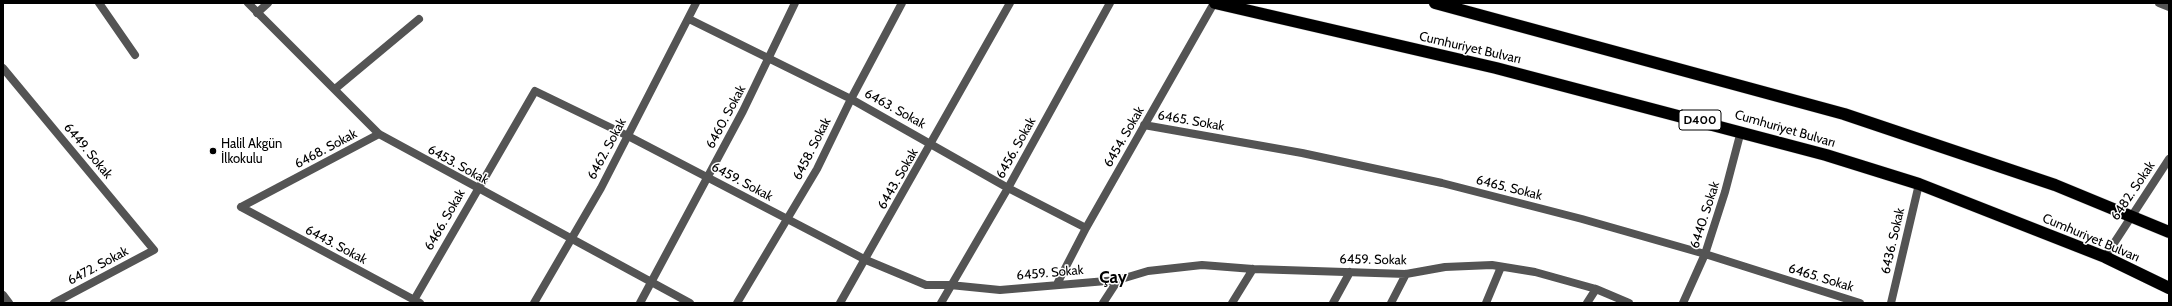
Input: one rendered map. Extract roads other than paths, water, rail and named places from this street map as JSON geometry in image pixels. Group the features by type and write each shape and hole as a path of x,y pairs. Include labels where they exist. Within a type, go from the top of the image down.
{"highway":[{"name":"Cumhuriyet Bulvarı","path":"1215,3 1496,68 1742,131 1826,155 1919,184 2105,257 2169,288"},
{"path":"1435,3 1844,114 2055,185 2169,232"}],"street":[{"path":"99,3 135,55"},
{"name":"6453. Sokak","path":"248,3 379,134 477,189 690,303"},
{"path":"257,13 268,3"},
{"name":"6462. Sokak","path":"534,303 601,188 696,3"},
{"name":"6460. Sokak","path":"640,303 770,57 795,3"},
{"name":"6458. Sokak","path":"737,303 817,169 851,99 902,3"},
{"name":"6443. Sokak","path":"840,303 932,144 1010,3"},
{"name":"6456. Sokak","path":"941,303 950,285 1008,188 1110,3"},
{"name":"6454. Sokak","path":"1057,284 1086,228 1215,3"},
{"path":"2159,3 2169,7"},
{"name":"6463. Sokak","path":"689,18 770,57 851,99 1008,188 1086,228"},
{"path":"335,89 419,19"},
{"name":"6449. Sokak","path":"3,68 154,250"},
{"name":"6459. Sokak","path":"535,91 628,136 866,260 926,285 950,285 1000,290 1118,280 1148,271 1202,265 1253,269 1406,274 1445,267 1501,267 1535,272 1596,289 1629,303"},
{"name":"6466. Sokak","path":"416,302 477,189 535,91"},
{"name":"6465. Sokak","path":"1144,126 1302,153 1442,183 1582,219 1705,254 1860,303"},
{"name":"6440. Sokak","path":"1683,303 1705,254 1725,192 1742,131"},
{"name":"6468. Sokak","path":"241,207 379,134"},
{"name":"6482. Sokak","path":"2105,257 2130,215 2169,160"},
{"name":"6436. Sokak","path":"1892,303 1919,184"},
{"name":"6443. Sokak","path":"241,207 416,302"},
{"name":"6472. Sokak","path":"54,303 154,250"},
{"path":"1486,303 1501,267"},
{"path":"1232,303 1253,269"},
{"path":"1333,303 1350,272"},
{"path":"1391,303 1406,274"},
{"path":"1103,303 1118,280"},
{"path":"1587,303 1596,289"},
{"path":"3,295 9,303"}],"place":[{"name":"Halil Akgün İlkokulu","path":"213,151"}],"district":[{"name":"Çay","path":"1113,278"}]}
